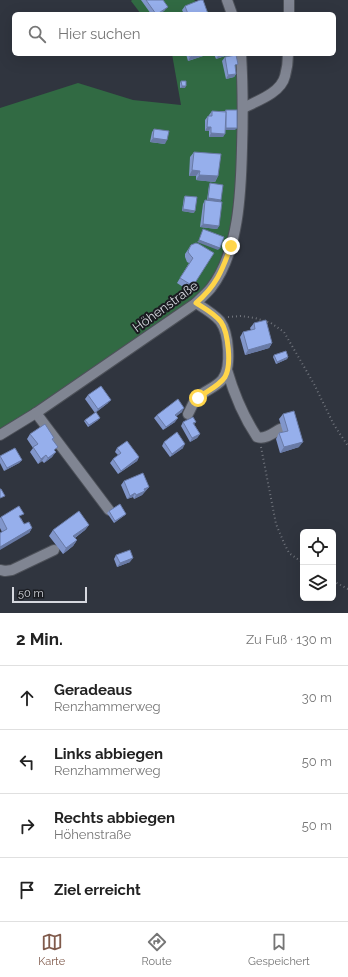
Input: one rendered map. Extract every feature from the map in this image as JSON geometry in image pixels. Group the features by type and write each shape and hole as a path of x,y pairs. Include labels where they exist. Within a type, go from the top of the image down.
{"street":[{"path":"227,0 231,12"},
{"path":"289,0 289,12"},
{"name":"Höhenstraße","path":"0,435 36,413 196,303 215,282 226,259 236,224 241,179 243,108 241,56"},
{"path":"243,108 278,89 285,77 288,56"},
{"path":"188,414 194,402 198,398 221,382 227,370 228,347 224,328 216,317 196,303"},
{"path":"227,370 235,397 256,437 265,437 280,430"},
{"path":"36,413 109,510"},
{"path":"0,570 12,570 54,550"}],"path":[{"path":"216,317 241,316 255,318 271,323 284,332 314,384 334,425 348,446"},
{"path":"259,438 276,524 289,553 300,561"},
{"path":"336,583 348,589"}],"green space":[{"path":"194,0 209,12 139,12 131,1"},
{"path":"172,56 236,56 238,88 236,179 231,223 226,244 217,269 206,286 193,299 33,409 0,429 0,108 78,83 133,100 181,105"}],"building":[{"path":"146,0 163,0 168,7 160,12 155,12"},
{"path":"203,0 207,12 187,12 185,6"},
{"path":"236,56 238,64 235,65 236,74 228,75 225,57"},
{"path":"181,81 186,81 186,86 182,86"},
{"path":"226,110 237,110 237,128 226,128"},
{"path":"212,111 226,112 225,134 211,133 211,127 207,127 208,116 212,116"},
{"path":"154,129 169,131 167,140 153,138"},
{"path":"194,152 221,154 218,176 199,175 200,171 192,170"},
{"path":"210,183 223,185 221,200 208,198"},
{"path":"185,196 197,197 195,211 183,209"},
{"path":"205,200 222,202 219,226 203,224"},
{"path":"203,229 224,237 220,248 199,240"},
{"path":"196,243 214,253 193,286 180,278 193,258 188,252 189,249 191,245"},
{"path":"266,320 272,343 248,350 243,332 255,329 254,323"},
{"path":"286,351 288,357 277,362 274,355"},
{"path":"101,386 111,400 98,409 88,395"},
{"path":"178,399 184,408 175,415 178,418 166,427 157,415"},
{"path":"294,411 303,442 284,447 279,433 288,431 283,414"},
{"path":"96,412 100,418 89,425 85,420"},
{"path":"193,417 196,422 193,423 200,434 192,438 183,422"},
{"path":"45,424 54,438 52,439 58,447 54,450 56,452 48,458 46,455 41,459 33,447 38,444 30,434"},
{"path":"177,432 185,444 172,454 164,442"},
{"path":"127,441 139,457 121,471 113,459 121,453 117,448"},
{"path":"15,448 22,460 7,468 0,456"},
{"path":"143,473 149,487 144,489 145,491 136,495 135,493 130,496 124,481"},
{"path":"0,489 5,496 0,498"},
{"path":"120,504 126,514 115,521 109,511"},
{"path":"19,506 24,514 19,516 24,524 29,522 32,528 0,547 0,533 7,529 1,517"},
{"path":"79,511 89,525 73,536 77,540 66,548 53,530"},
{"path":"130,550 133,558 120,563 116,555"}],"route":[{"path":"198,398 218,385 225,376 227,370 228,347 224,328 216,317 196,303 215,282 231,246"}]}
